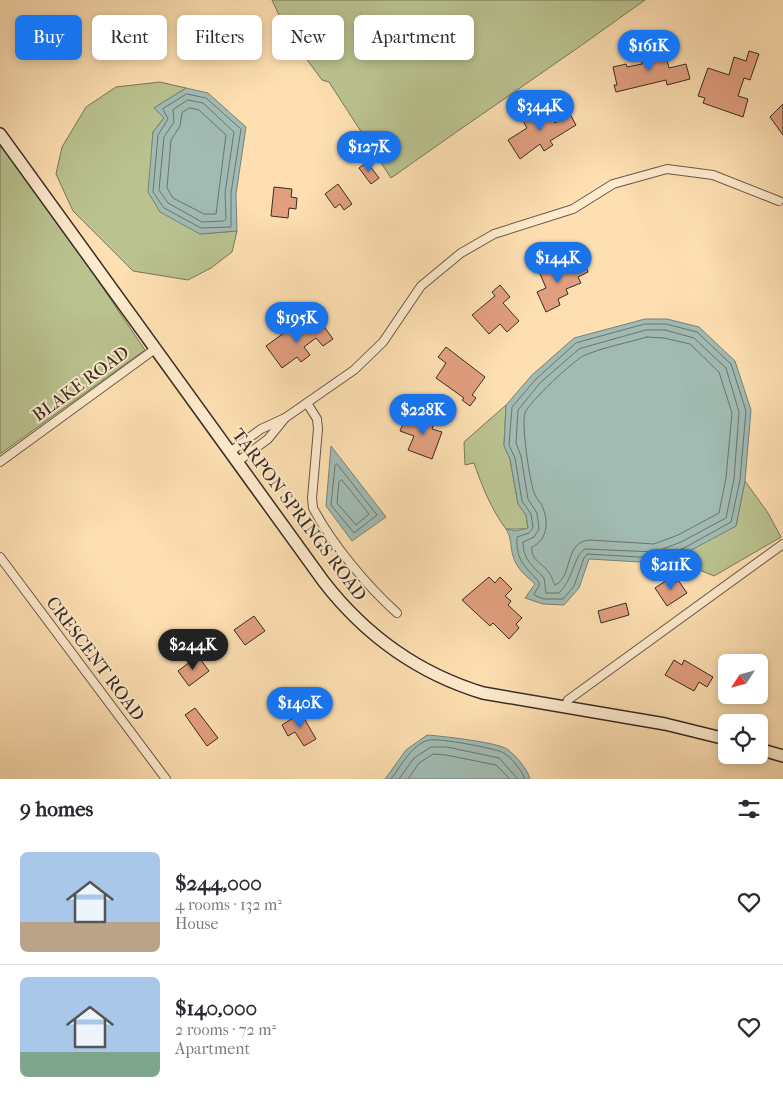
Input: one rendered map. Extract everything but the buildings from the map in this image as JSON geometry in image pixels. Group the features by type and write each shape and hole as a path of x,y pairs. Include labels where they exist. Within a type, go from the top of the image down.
{"main road":[{"name":"TARPON SPRINGS ROAD","path":"0,134 345,609 390,649 425,671 463,687 501,697 664,724 718,738"},
{"path":"768,752 783,756"}],"street":[{"path":"233,457 261,429 286,418 354,370 390,332 410,299 430,277 461,253 494,234 573,209 613,184 667,169 713,175 778,201"},
{"name":"BLAKE ROAD","path":"0,462 155,349"},
{"path":"307,403 318,423 312,498 313,508 355,568 397,613"},
{"path":"233,457 268,439 286,418"},
{"path":"261,429 268,439"},
{"path":"565,707 568,700 783,544"},
{"name":"CRESCENT ROAD","path":"0,558 166,779"}],"green space":[{"path":"272,0 645,0 391,178 329,82 322,80 307,60 344,60 344,15 279,15"},
{"path":"160,82 186,88 154,108 164,118 153,132 152,148 200,234 237,231 232,252 211,268 188,280 133,271 73,211 56,174 62,147 86,107 116,87"},
{"path":"0,143 67,235 145,350 0,454"},
{"path":"506,405 504,445 510,459 518,504 526,515 528,529 506,529 487,497 474,463 465,465 464,442"},
{"path":"745,481 768,513 781,537 714,576 671,558 736,526"}],"water":[{"path":"186,88 208,93 246,127 236,194 237,231 200,234 160,212 148,192 153,132 164,118 154,108"},
{"path":"645,319 667,319 699,327 735,361 751,410 745,481 736,526 686,553 657,563 589,559 579,588 564,605 543,604 525,598 535,584 516,564 506,529 516,531 528,528 526,515 518,504 510,459 504,446 506,405 532,375 574,338"},
{"path":"331,446 386,517 352,541 326,506"},
{"path":"427,735 501,746 521,762 530,779 385,779 406,750"}]}
